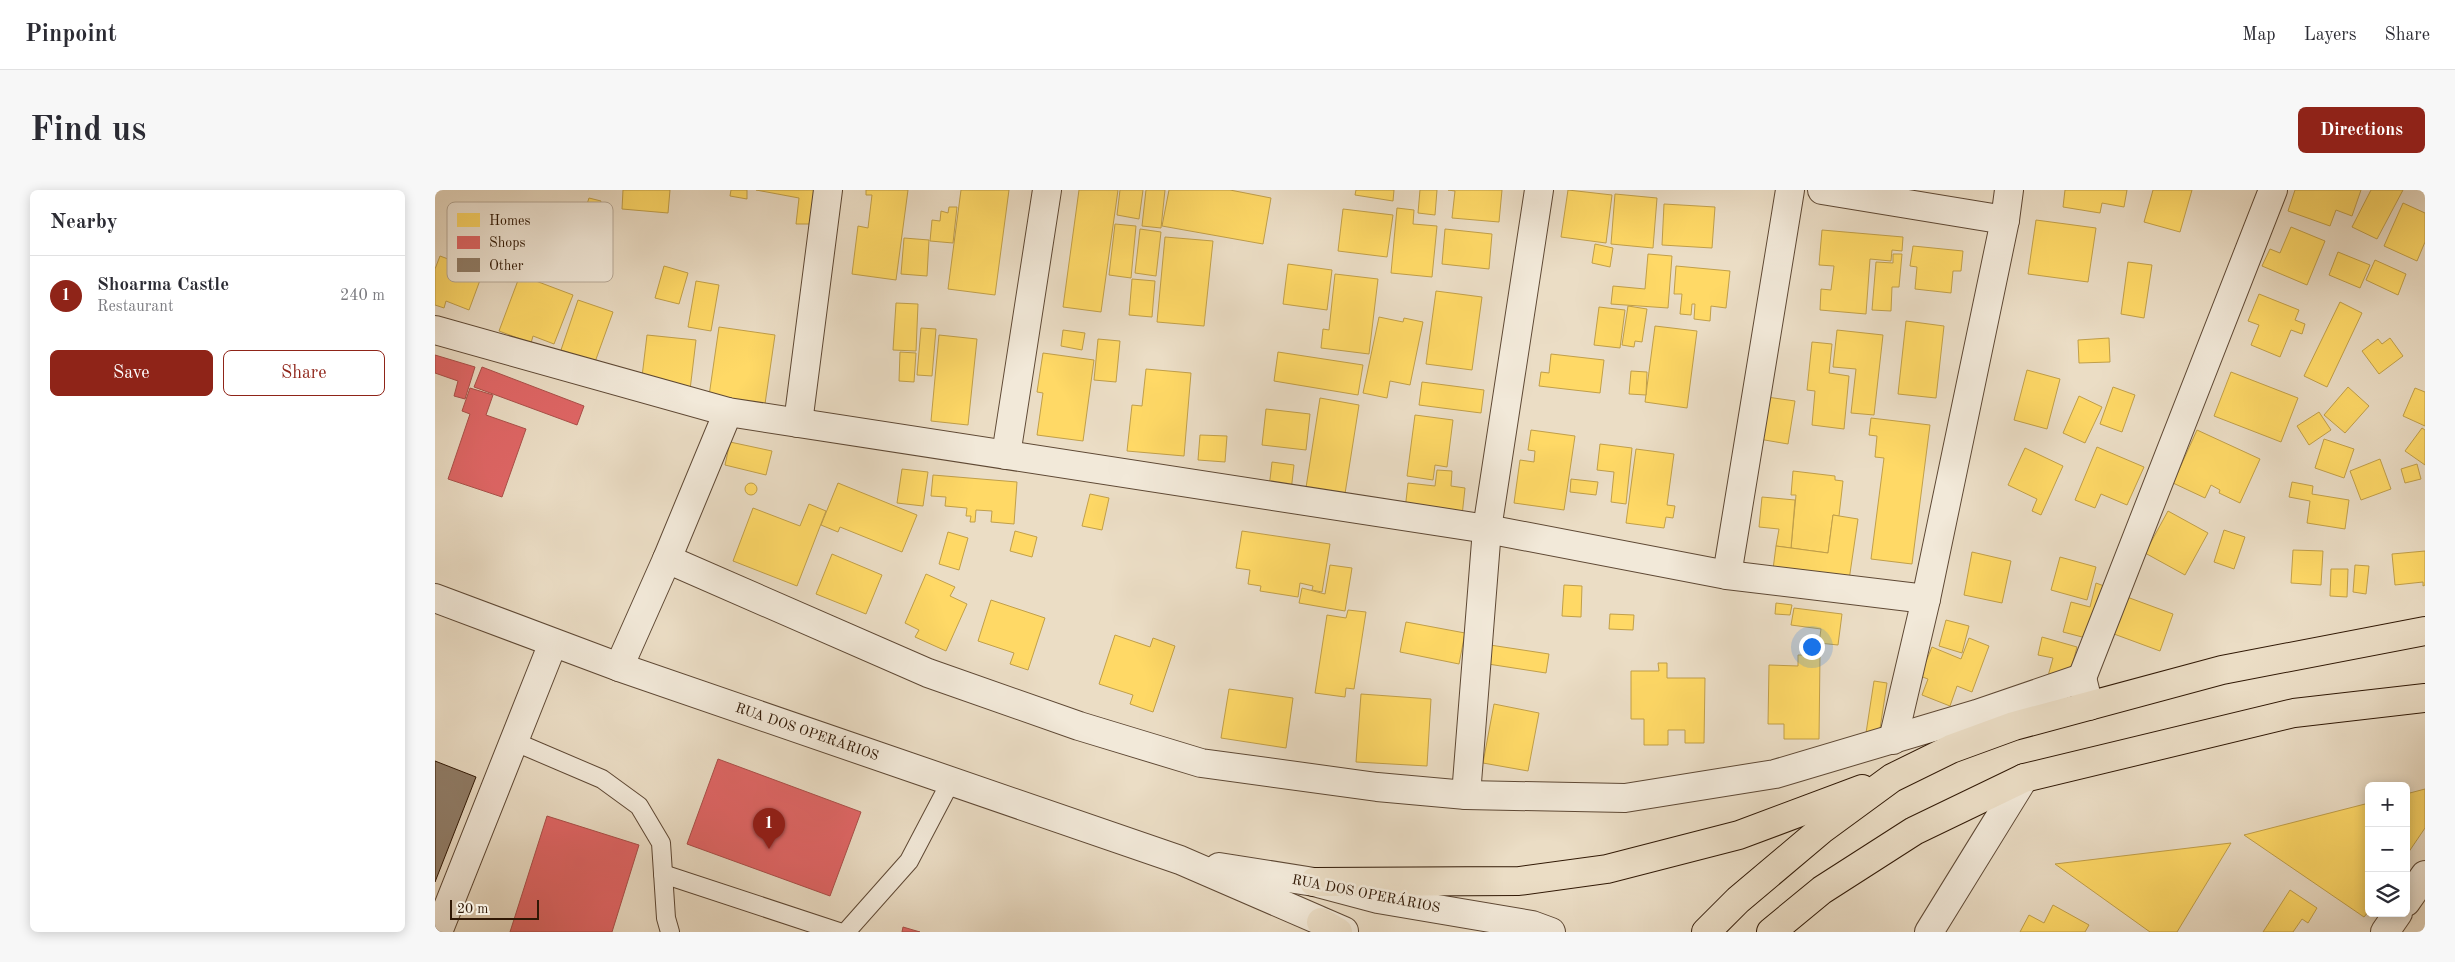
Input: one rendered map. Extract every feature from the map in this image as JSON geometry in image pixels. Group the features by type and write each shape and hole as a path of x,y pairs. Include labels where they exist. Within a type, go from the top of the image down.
{"highway":[{"path":"1314,882 1519,881 1607,869 1739,835 1892,778 1951,748 2014,726 2222,670 2425,631"},
{"path":"1771,932 1822,890 1914,831 2024,778 2294,713 2425,698"},
{"path":"1706,932 1738,900 1821,830 1892,778"}],"street":[{"path":"798,423 828,190"},
{"path":"1006,455 1047,190"},
{"path":"1466,795 1487,529 1539,190"},
{"path":"1727,575 1790,190"},
{"path":"1822,190 2005,220"},
{"path":"1893,740 1926,599 2005,220 2009,190"},
{"path":"2089,706 2082,678 2273,190"},
{"path":"435,330 727,412 1487,529 1727,575 1926,599"},
{"path":"619,667 667,559 727,412"},
{"path":"667,559 929,673 1079,726 1191,760 1377,787 1466,795 1625,798 1775,774 1893,740 2082,678"},
{"name":"RUA DOS OPERÁRIOS","path":"435,598 619,667 1180,860 1330,927 1346,932"},
{"path":"438,932 553,642"},
{"path":"1929,932 2024,778"},
{"name":"RUA DOS OPERÁRIOS","path":"1180,860 1314,882 1378,899 1533,925 1551,932"},
{"path":"2410,896 2425,875"},
{"path":"2385,932 2395,917"}],"lane":[{"path":"513,741 602,779 639,806 661,843 665,918 669,932"},
{"path":"846,932 909,861 951,781"},
{"path":"663,874 839,932"}],"building: Homes":[{"path":"623,190 670,190 668,213 622,209"},
{"path":"731,190 747,190 747,199 730,196"},
{"path":"756,190 819,190 814,224 796,224 799,198"},
{"path":"866,190 908,190 896,280 852,274 858,226 868,228 872,195 866,195"},
{"path":"961,190 1009,190 995,295 948,289"},
{"path":"1079,190 1118,190 1101,312 1063,307"},
{"path":"1120,190 1143,190 1139,219 1117,215"},
{"path":"1146,190 1165,190 1161,228 1142,226"},
{"path":"1169,190 1230,190 1271,198 1263,244 1162,226"},
{"path":"1356,190 1394,190 1393,201 1355,195"},
{"path":"1420,190 1437,190 1435,215 1418,213"},
{"path":"1448,190 1502,190 1499,222 1452,218 1455,191"},
{"path":"1568,190 1612,195 1606,243 1561,237"},
{"path":"2065,190 2127,190 2124,207 2102,203 2100,213 2063,207"},
{"path":"2153,190 2192,190 2180,232 2144,222"},
{"path":"2295,190 2361,190 2352,216 2336,210 2330,226 2288,211"},
{"path":"2371,190 2403,190 2377,239 2352,227"},
{"path":"1615,194 1657,198 1653,248 1611,244"},
{"path":"589,198 601,201 601,202 588,202"},
{"path":"2403,203 2425,213 2425,242 2417,261 2384,246"},
{"path":"1664,204 1715,207 1712,248 1662,245"},
{"path":"949,207 957,207 953,243 930,241 932,220 940,221 941,211 948,213"},
{"path":"1397,208 1414,210 1413,224 1437,226 1432,277 1391,273"},
{"path":"1343,209 1393,215 1387,257 1338,251"},
{"path":"2036,220 2096,228 2088,282 2028,274"},
{"path":"1115,224 1136,226 1131,278 1109,275"},
{"path":"2291,227 2325,241 2307,285 2262,266 2270,249 2280,253"},
{"path":"1140,229 1161,232 1156,276 1135,273"},
{"path":"1445,229 1492,234 1489,269 1442,264"},
{"path":"1822,230 1903,237 1902,251 1892,250 1891,261 1870,259 1866,314 1820,310 1821,289 1831,290 1834,266 1819,265"},
{"path":"1165,237 1213,241 1204,326 1157,322"},
{"path":"904,238 929,240 927,276 901,274"},
{"path":"1595,244 1613,248 1610,267 1592,263"},
{"path":"1913,246 1963,251 1961,271 1953,271 1951,293 1915,289 1917,267 1910,266"},
{"path":"2338,252 2370,265 2360,288 2329,275"},
{"path":"1648,254 1672,256 1668,308 1611,304 1613,286 1645,289"},
{"path":"1893,254 1902,254 1899,287 1892,287 1891,311 1872,310 1876,262 1893,263"},
{"path":"440,256 447,259 447,282 479,282 469,310 446,301 444,308 435,305 435,269"},
{"path":"2375,260 2406,274 2398,295 2366,280"},
{"path":"2128,262 2152,265 2144,318 2121,314"},
{"path":"1288,264 1332,270 1327,310 1283,304"},
{"path":"664,266 688,273 679,304 655,298"},
{"path":"1676,266 1730,271 1726,308 1711,306 1710,321 1694,319 1695,304 1692,304 1691,315 1680,314 1682,294 1674,294"},
{"path":"1335,274 1378,279 1369,354 1321,348 1323,329 1329,330"},
{"path":"1132,279 1155,281 1152,317 1129,315"},
{"path":"696,281 719,285 711,331 688,327"},
{"path":"517,282 539,282 573,295 554,344 533,336 531,343 499,331"},
{"path":"1436,291 1482,297 1472,370 1426,364"},
{"path":"2259,294 2299,310 2295,320 2305,324 2302,334 2291,330 2280,357 2251,345 2259,325 2248,321"},
{"path":"578,300 613,312 595,362 561,350"},
{"path":"2340,302 2362,313 2327,387 2304,376"},
{"path":"896,303 918,304 916,351 893,350"},
{"path":"1628,306 1647,309 1642,342 1635,341 1634,347 1622,345"},
{"path":"1599,307 1625,310 1620,348 1594,345"},
{"path":"1379,317 1403,322 1404,318 1423,322 1410,385 1390,381 1387,398 1363,393"},
{"path":"1906,321 1944,326 1936,398 1898,394"},
{"path":"1655,326 1697,331 1687,408 1645,402"},
{"path":"719,327 775,335 765,404 709,396"},
{"path":"921,328 936,329 932,376 917,375"},
{"path":"1063,330 1085,333 1082,350 1061,346"},
{"path":"1837,330 1883,335 1874,415 1851,413 1856,369 1833,367"},
{"path":"647,335 696,340 690,390 641,385"},
{"path":"939,335 977,339 968,425 931,421"},
{"path":"2109,338 2110,362 2079,363 2078,340"},
{"path":"2390,338 2403,356 2379,374 2362,351 2378,339 2382,344"},
{"path":"1098,339 1120,341 1116,382 1094,380"},
{"path":"1812,342 1832,344 1829,373 1849,376 1844,429 1812,425 1815,391 1807,390"},
{"path":"900,352 916,353 914,382 899,381"},
{"path":"1278,352 1363,365 1358,395 1274,381"},
{"path":"1043,353 1094,360 1083,441 1037,435 1043,393 1037,392"},
{"path":"1551,354 1604,360 1600,393 1539,386 1541,372 1549,373"},
{"path":"1146,369 1191,373 1184,456 1127,451 1132,405 1142,406"},
{"path":"2027,370 2060,379 2047,429 2014,420"},
{"path":"1631,371 1647,372 1646,395 1629,394"},
{"path":"2231,372 2298,398 2281,442 2214,416"},
{"path":"1422,382 1484,390 1481,413 1419,405"},
{"path":"2113,387 2135,395 2122,432 2100,424"},
{"path":"2348,387 2369,406 2345,433 2324,415"},
{"path":"2415,388 2425,392 2425,426 2403,416"},
{"path":"1760,396 1795,401 1788,444 1753,438"},
{"path":"2079,396 2102,407 2085,443 2063,433"},
{"path":"1320,398 1359,405 1344,500 1305,494"},
{"path":"1266,409 1310,414 1306,450 1262,445"},
{"path":"2319,412 2331,430 2309,445 2297,426"},
{"path":"1415,415 1453,420 1447,467 1435,465 1433,480 1407,476"},
{"path":"1871,418 1930,425 1912,564 1871,559 1884,458 1875,457 1877,436 1869,435"},
{"path":"2422,428 2425,430 2425,465 2405,451"},
{"path":"1531,430 1575,436 1564,510 1514,503 1520,460 1534,462 1535,451 1528,450"},
{"path":"2197,430 2260,459 2240,503 2219,493 2220,490 2211,485 2205,498 2173,483"},
{"path":"1200,435 1227,436 1225,462 1198,460"},
{"path":"2324,439 2354,449 2344,478 2315,468"},
{"path":"730,442 772,451 766,475 725,465"},
{"path":"1600,444 1632,448 1626,504 1611,502 1614,472 1597,470"},
{"path":"2097,447 2144,467 2127,505 2101,494 2095,508 2075,500"},
{"path":"2025,448 2063,466 2041,515 2032,511 2037,499 2008,485"},
{"path":"1636,449 1674,454 1667,505 1675,506 1673,518 1666,517 1664,528 1626,523"},
{"path":"2380,459 2391,489 2361,500 2350,471"},
{"path":"1272,462 1294,465 1291,491 1269,488"},
{"path":"2417,464 2421,479 2405,483 2401,469"},
{"path":"902,469 928,472 923,506 897,503"},
{"path":"1437,470 1452,471 1451,486 1465,488 1462,516 1405,510 1408,483 1435,486"},
{"path":"1793,471 1835,476 1835,480 1843,481 1839,516 1833,515 1828,553 1791,548 1796,495 1791,495"},
{"path":"933,475 1017,482 1014,524 991,522 992,511 976,510 975,522 970,522 971,516 966,516 967,508 945,506 946,497 931,496"},
{"path":"1571,479 1598,482 1596,495 1570,492"},
{"path":"2292,482 2313,486 2312,494 2349,500 2345,529 2307,523 2310,501 2289,497"},
{"path":"749,483 753,483 757,489 753,495 749,495 745,491 745,487"},
{"path":"838,483 917,515 902,552 840,527 838,532 821,525"},
{"path":"1090,494 1109,498 1102,530 1082,526"},
{"path":"1762,497 1795,500 1791,548 1776,546 1779,529 1759,527"},
{"path":"809,504 826,511 797,586 733,561 753,508 800,526"},
{"path":"2168,511 2208,533 2185,575 2145,553"},
{"path":"1833,515 1858,519 1848,587 1772,577 1776,546 1828,553"},
{"path":"2224,530 2245,537 2234,569 2214,562"},
{"path":"1015,531 1037,537 1032,557 1010,551"},
{"path":"1242,531 1330,544 1322,592 1312,590 1313,586 1300,583 1298,597 1260,591 1261,586 1248,584 1250,570 1236,568"},
{"path":"948,532 968,538 959,570 939,564"},
{"path":"2293,550 2323,551 2321,585 2291,583"},
{"path":"2425,551 2425,585 2423,586 2423,582 2395,585 2392,554"},
{"path":"1972,552 2011,561 2002,603 1964,595"},
{"path":"832,554 882,575 866,614 816,594"},
{"path":"2060,557 2096,567 2087,600 2051,590"},
{"path":"1330,565 1352,568 1345,611 1299,603 1302,588 1325,594"},
{"path":"2355,565 2369,566 2366,594 2353,592"},
{"path":"2331,569 2348,569 2347,597 2330,596"},
{"path":"926,574 955,587 950,596 967,604 946,651 915,637 919,630 905,623"},
{"path":"2096,583 2104,586 2090,639 2063,632 2071,602 2090,607"},
{"path":"1564,585 1582,586 1581,617 1562,616"},
{"path":"2127,597 2173,614 2160,651 2114,634"},
{"path":"991,600 1045,618 1028,670 1010,664 1014,653 978,641"},
{"path":"1776,603 1792,605 1790,615 1775,614"},
{"path":"1794,608 1842,614 1838,645 1819,643 1821,629 1791,625"},
{"path":"1348,610 1366,612 1354,689 1346,688 1345,697 1315,693 1327,615 1346,618"},
{"path":"1610,614 1634,615 1633,630 1609,629"},
{"path":"1946,620 1969,626 1962,653 1939,646"},
{"path":"1406,622 1465,633 1459,664 1400,652"},
{"path":"1115,635 1150,647 1153,638 1175,646 1153,712 1130,704 1133,695 1099,684"},
{"path":"2042,637 2077,647 2068,681 2048,676 2053,658 2038,655"},
{"path":"1969,638 1989,646 1972,692 1957,686 1950,706 1922,695 1928,679 1920,676 1932,647 1961,659"},
{"path":"1490,645 1549,654 1546,673 1488,664"},
{"path":"1798,655 1820,655 1819,739 1784,739 1784,724 1768,724 1769,665 1798,666"},
{"path":"1658,663 1667,663 1667,678 1705,678 1704,743 1685,743 1685,730 1668,730 1668,745 1644,745 1644,719 1631,719 1631,671 1659,671"},
{"path":"1874,681 1887,683 1879,735 1866,733"},
{"path":"1229,689 1293,698 1286,748 1221,738"},
{"path":"1361,694 1431,699 1427,766 1356,762"},
{"path":"1494,704 1539,713 1528,771 1483,763"},
{"path":"2425,789 2425,828 2410,850 2410,827 2410,793"},
{"path":"2365,804 2365,916 2364,917 2244,835"},
{"path":"2231,843 2177,932 2150,932 2055,864"},
{"path":"2290,890 2317,908 2308,923 2302,919 2293,932 2263,932"},
{"path":"2053,905 2089,925 2085,932 2020,932 2029,915 2044,923"}],"building: Shops":[{"path":"435,355 475,367 465,399 454,396 458,381 435,373"},
{"path":"482,367 584,406 577,425 474,387"},
{"path":"470,388 493,395 486,415 526,429 502,497 448,479 470,414 462,411"},
{"path":"718,759 861,812 830,896 687,844"},
{"path":"547,816 639,845 612,932 510,932"},
{"path":"903,927 920,932 902,932"}],"building: Other":[{"path":"435,761 476,777 435,882"}],"place":[{"name":"Shoarma Castle","path":"769,849"}]}
